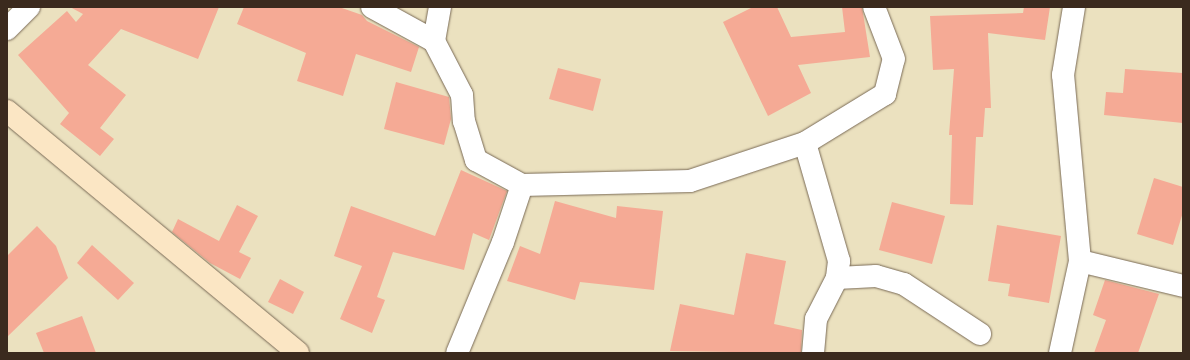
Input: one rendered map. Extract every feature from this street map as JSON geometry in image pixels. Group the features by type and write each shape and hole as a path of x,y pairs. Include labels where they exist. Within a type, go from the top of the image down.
{"street":[{"path":"7,29 29,7"},
{"path":"372,7 434,41 462,95 464,121 476,160 522,185 690,181 805,143 885,94 894,59 874,7"},
{"path":"434,41 440,7"},
{"path":"1060,353 1080,261 1063,75 1074,7"},
{"path":"7,111 298,353"},
{"path":"805,143 834,236 839,261 837,278 820,305 813,353"},
{"path":"457,353 503,242 522,185"},
{"path":"1080,261 1183,286"},
{"path":"837,278 876,276 904,284 980,334"}],"building":[{"path":"70,7 219,7 198,59 121,29 88,65 126,95 100,128 114,139 100,156 60,124 69,113 18,55 67,11 76,22 83,14"},
{"path":"244,7 339,7 362,15 367,21 419,47 411,72 356,54 343,96 297,81 306,53 237,24"},
{"path":"753,7 777,7 791,37 845,32 842,7 862,7 870,57 798,65 811,93 768,116 723,22"},
{"path":"1024,7 1050,7 1045,40 988,33 991,108 985,108 983,137 976,137 973,205 950,204 952,135 949,135 954,69 933,70 930,16 1023,13"},
{"path":"558,68 601,79 593,111 549,99"},
{"path":"1125,69 1183,73 1183,123 1104,115 1106,92 1123,93"},
{"path":"396,82 449,97 451,119 444,145 384,129"},
{"path":"461,170 507,191 489,240 473,233 464,270 393,252 377,297 385,300 372,333 340,319 362,266 334,256 351,206 435,236"},
{"path":"1154,178 1183,187 1183,212 1173,245 1137,234"},
{"path":"555,201 616,218 617,206 663,211 654,290 580,282 575,300 507,281 520,246 540,254"},
{"path":"892,202 945,216 932,264 879,250"},
{"path":"237,205 258,216 239,252 251,258 240,279 210,263 172,232 178,219 219,241"},
{"path":"997,225 1061,236 1049,303 1008,296 1010,284 988,281"},
{"path":"37,226 56,246 68,278 7,337 7,256"},
{"path":"92,245 134,283 118,300 77,263"},
{"path":"746,253 786,261 774,324 802,330 801,353 670,351 680,304 734,315"},
{"path":"280,279 304,292 293,314 268,302"},
{"path":"1105,280 1159,294 1138,353 1094,353 1106,320 1093,315"},
{"path":"82,316 96,353 44,353 36,333"}]}
